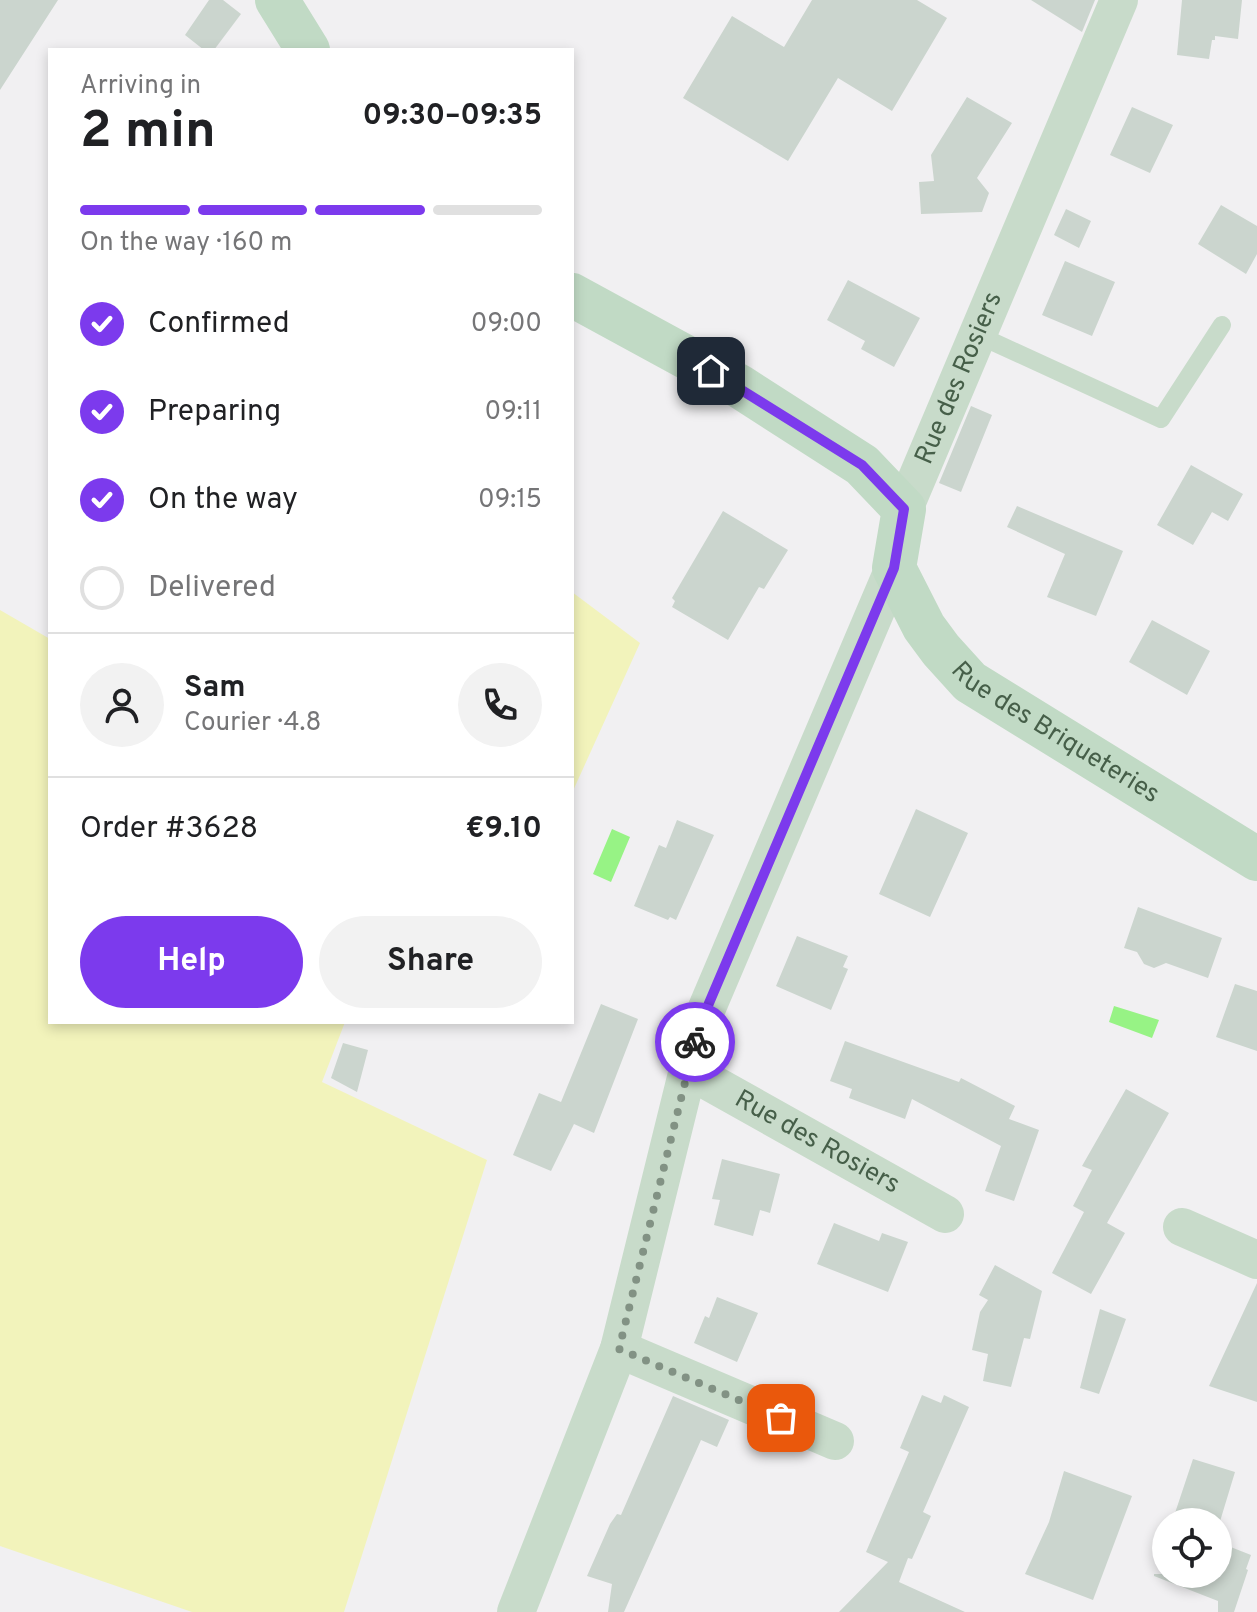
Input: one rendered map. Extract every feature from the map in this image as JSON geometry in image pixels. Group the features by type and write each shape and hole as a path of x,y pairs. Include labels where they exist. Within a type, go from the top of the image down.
{"main road":[{"path":"277,0 307,48"},
{"path":"574,296 739,386 862,465 904,509"},
{"name":"Rue des Rosiers","path":"894,568 904,509"},
{"name":"Rue des Briqueteries","path":"894,568 924,627 970,682 1257,859"}],"street":[{"name":"Rue des Rosiers","path":"904,509 1119,0"},
{"name":"Rue des Rosiers","path":"516,1612 619,1349 698,1029 894,568"},
{"name":"Rue des Rosiers","path":"688,1070 945,1214"},
{"path":"1182,1227 1257,1260"},
{"path":"619,1349 835,1441"}],"lane":[{"path":"978,335 1161,419 1222,325"}],"shaded area":[{"path":"574,594 640,643 574,789"},
{"path":"0,610 48,638 48,1024 344,1024 322,1082 487,1160 344,1612 192,1612 0,1546"},
{"path":"612,829 630,837 611,882 593,874"},
{"path":"1114,1006 1159,1020 1152,1038 1109,1022"}],"building":[{"path":"0,0 58,0 0,90"},
{"path":"209,0 223,0 241,14 216,48 201,48 185,35"},
{"path":"812,0 917,0 947,18 892,111 838,78 788,161 683,98 732,16 784,47"},
{"path":"1031,0 1095,0 1082,32"},
{"path":"1182,0 1242,0 1238,39 1215,36 1209,59 1177,55"},
{"path":"967,97 1012,123 977,178 989,193 982,212 921,214 919,182 934,181 931,155"},
{"path":"1132,107 1173,125 1150,173 1110,155"},
{"path":"1221,205 1257,226 1257,254 1246,274 1198,244"},
{"path":"1066,209 1091,221 1079,248 1054,235"},
{"path":"1065,261 1115,282 1092,336 1042,315"},
{"path":"848,280 920,318 894,367 861,349 865,341 827,320"},
{"path":"971,406 992,415 961,492 939,483"},
{"path":"1191,465 1243,494 1228,521 1212,512 1193,545 1157,525"},
{"path":"1017,506 1123,551 1096,616 1047,597 1065,554 1007,527"},
{"path":"723,511 788,550 764,589 759,587 728,640 672,607 675,601 672,598"},
{"path":"1152,620 1210,651 1187,695 1129,662"},
{"path":"916,809 968,833 930,917 879,894"},
{"path":"677,820 714,835 676,920 670,917 668,920 634,906 659,845 666,848"},
{"path":"1138,907 1222,938 1208,978 1166,963 1154,968 1144,964 1137,952 1124,948"},
{"path":"797,936 848,956 843,967 848,969 831,1010 776,986"},
{"path":"1235,984 1257,991 1257,1051 1216,1037"},
{"path":"601,1004 638,1019 594,1133 574,1124 551,1171 513,1155 539,1093 561,1102"},
{"path":"845,1041 959,1082 961,1078 1015,1106 1009,1119 1039,1130 1014,1201 985,1191 1001,1146 912,1099 905,1119 849,1098 852,1089 830,1081"},
{"path":"343,1043 368,1050 357,1092 331,1078"},
{"path":"1126,1089 1169,1113 1107,1223 1125,1233 1091,1294 1052,1273 1084,1212 1073,1206 1092,1170 1082,1166"},
{"path":"722,1159 780,1174 770,1213 760,1210 753,1236 714,1225 720,1200 712,1199"},
{"path":"834,1223 879,1241 882,1233 908,1242 888,1292 817,1264"},
{"path":"995,1265 1042,1291 1030,1339 1024,1338 1011,1387 983,1381 988,1354 972,1350 980,1312 988,1300 979,1295"},
{"path":"1257,1283 1257,1402 1209,1386"},
{"path":"717,1297 758,1313 737,1362 694,1343"},
{"path":"1100,1309 1126,1319 1099,1394 1080,1388"},
{"path":"922,1395 941,1403 944,1395 969,1407 923,1512 931,1516 899,1582 965,1612 839,1612 888,1562 866,1552 909,1452 900,1448"},
{"path":"673,1396 729,1420 717,1447 701,1440 624,1612 608,1612 612,1584 587,1576 610,1524 617,1514 621,1515"},
{"path":"1193,1459 1235,1472 1224,1508 1177,1508"},
{"path":"1064,1471 1132,1496 1093,1600 1025,1574 1049,1522"},
{"path":"1232,1548 1251,1555 1234,1612 1218,1612 1218,1601 1185,1588 1232,1588"}],"way so far":[{"path":"695,1042 619,1349 781,1418"}],"route":[{"path":"695,1042 894,568 904,509 862,465 711,371"}]}
